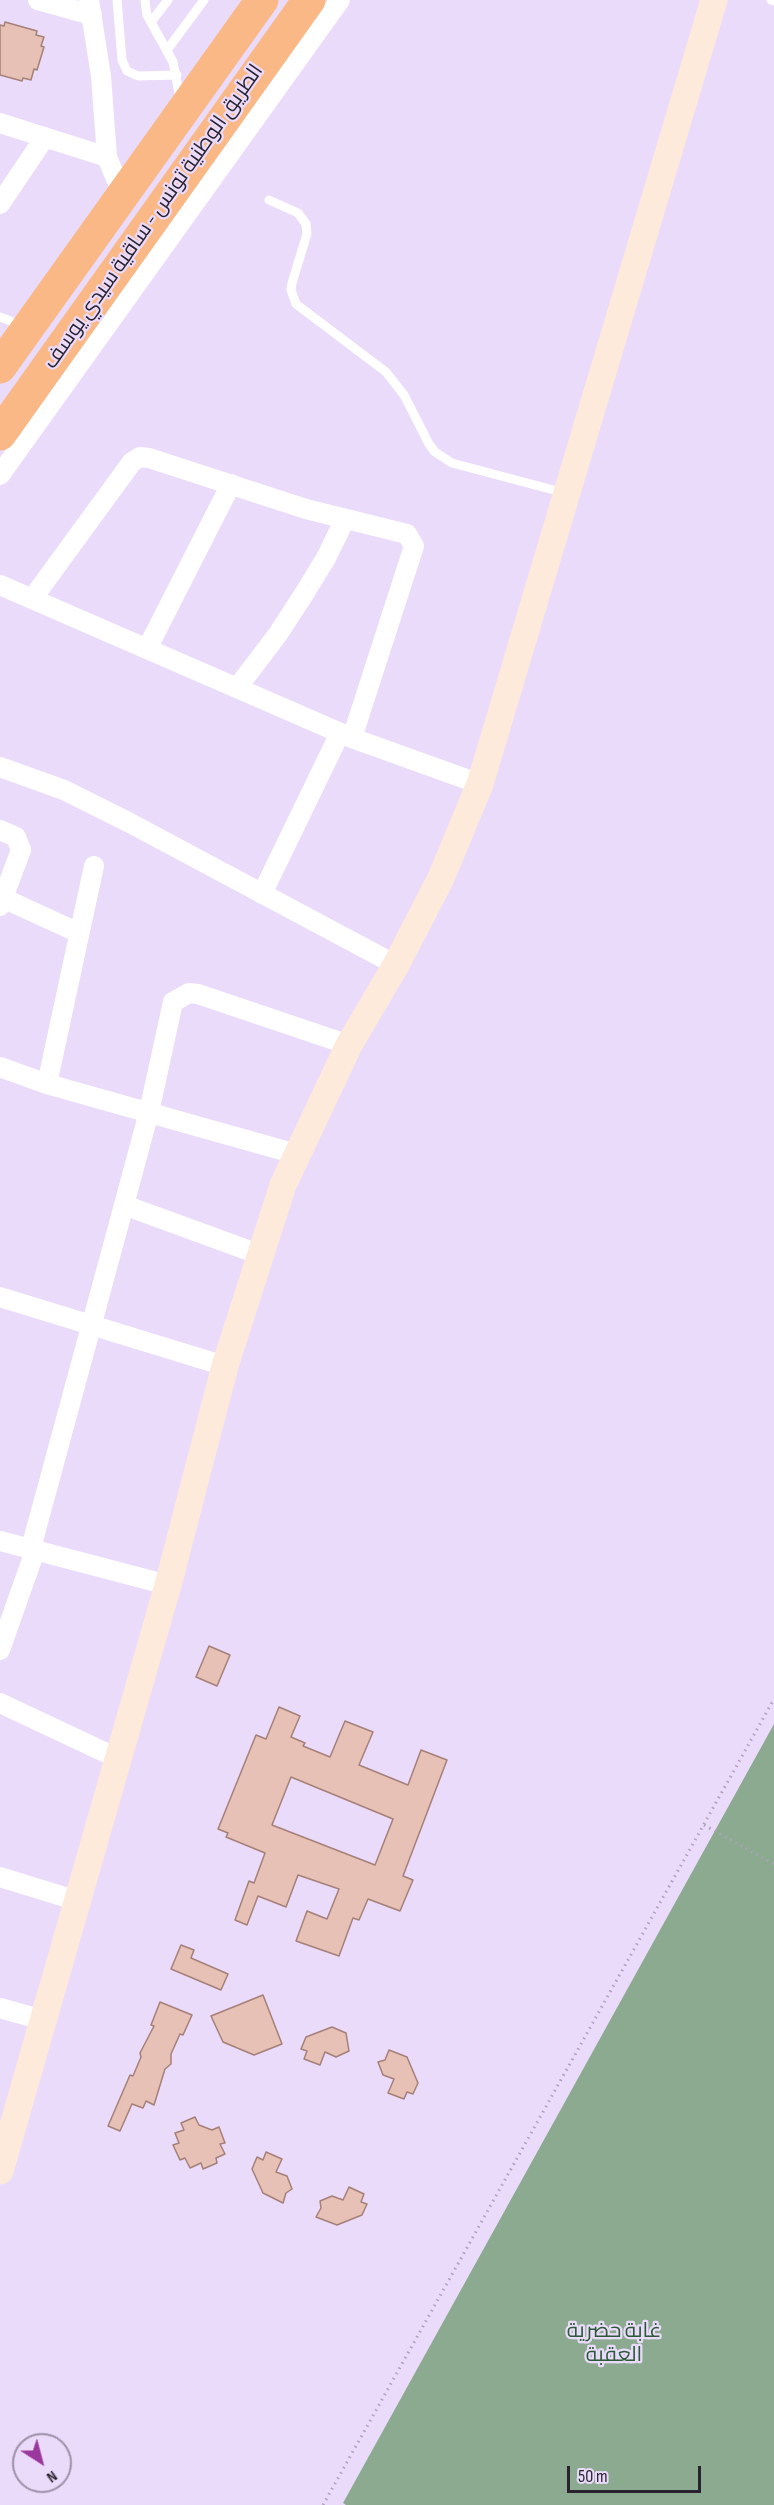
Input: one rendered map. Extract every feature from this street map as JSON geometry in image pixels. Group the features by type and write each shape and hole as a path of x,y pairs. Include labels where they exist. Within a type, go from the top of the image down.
{"highway":[{"name":"الطريق الوطنية تونس - ساقية سيدي يوسف","path":"0,367 14,323 128,189 262,0"},
{"name":"الطريق الوطنية تونس - ساقية سيدي يوسف","path":"0,434 309,0"}],"street":[{"path":"38,0 91,8 101,76 107,157 116,179 128,189"},
{"path":"0,475 340,0"},
{"path":"0,2171 4,2140 78,1901 168,1585 225,1366 283,1185 349,1045 396,965 441,879 480,784 568,494 628,280 714,0"},
{"path":"0,123 107,157"},
{"path":"0,204 45,137"},
{"path":"32,599 132,462 140,457 345,519 407,534 414,546 346,735 262,894"},
{"path":"147,649 231,484"},
{"path":"237,688 278,634 304,594 326,558 345,519"},
{"path":"0,585 346,735 480,784"},
{"path":"0,767 64,790 396,965"},
{"path":"0,830 16,837 21,850 2,902 79,933"},
{"path":"47,1084 94,866"},
{"path":"0,1650 33,1548 149,1112 173,1002 189,993 198,994 349,1045"},
{"path":"0,1067 47,1084 296,1154"},
{"path":"124,1205 261,1255"},
{"path":"0,1297 225,1366"},
{"path":"0,1540 168,1585"},
{"path":"0,1703 117,1758"},
{"path":"0,1877 78,1901"},
{"path":"0,2008 43,2020"}],"lane":[{"path":"117,0 122,60 127,71 138,76 177,75"},
{"path":"145,0 147,15 167,50 177,75 181,103 179,116"},
{"path":"151,22 168,0"},
{"path":"167,50 204,0"},
{"path":"269,200 298,213 306,224 307,234 291,283 296,304 386,372 404,394 435,452 452,464 568,494"}],"path":[{"path":"323,2505 774,1699"},
{"path":"704,1825 774,1864"}],"green space":[{"name":"غابة حضرية العقبة","path":"774,1724 774,2505 346,2505 343,2503"}],"building":[{"path":"5,22 37,31 36,35 44,37 41,46 44,47 37,70 34,69 31,80 23,78 22,81 0,75 0,25 4,26"},
{"path":"209,1646 230,1655 217,1686 196,1677"},
{"path":"279,1707 300,1716 291,1737 305,1743 303,1746 330,1757 345,1721 373,1732 359,1765 408,1785 421,1750 447,1760 403,1876 413,1880 400,1911 368,1899 359,1920 353,1918 339,1956 296,1941 307,1911 327,1919 339,1889 298,1875 286,1907 258,1896 247,1925 235,1920 249,1881 254,1883 265,1853 226,1837 228,1833 218,1829 256,1735 266,1739","holes":["291,1777 393,1819 375,1865 272,1825"]},
{"path":"181,1945 194,1950 191,1958 228,1974 221,1990 171,1969"},
{"path":"263,1995 282,2044 254,2055 223,2042 211,2016"},
{"path":"160,2002 192,2015 171,2054 171,2064 165,2069 154,2105 146,2101 143,2108 132,2104 120,2131 108,2126 130,2075 133,2076 141,2057 140,2053 154,2026 151,2025"},
{"path":"332,2027 346,2033 349,2051 336,2057 325,2052 320,2065 304,2059 307,2051 301,2049 306,2037"},
{"path":"389,2050 407,2057 418,2083 413,2094 407,2092 404,2099 388,2093 394,2079 383,2075 378,2062 385,2060"},
{"path":"195,2117 199,2125 212,2130 219,2127 225,2143 220,2144 225,2154 216,2158 217,2163 203,2169 201,2163 190,2168 185,2158 180,2160 173,2145 179,2143 175,2133 184,2130 181,2123"},
{"path":"266,2152 282,2159 276,2172 287,2176 292,2189 286,2193 283,2203 263,2193 252,2169 257,2157 263,2160"},
{"path":"349,2187 364,2194 361,2202 367,2204 362,2215 337,2225 316,2217 321,2208 320,2201 332,2196 343,2200"}]}
